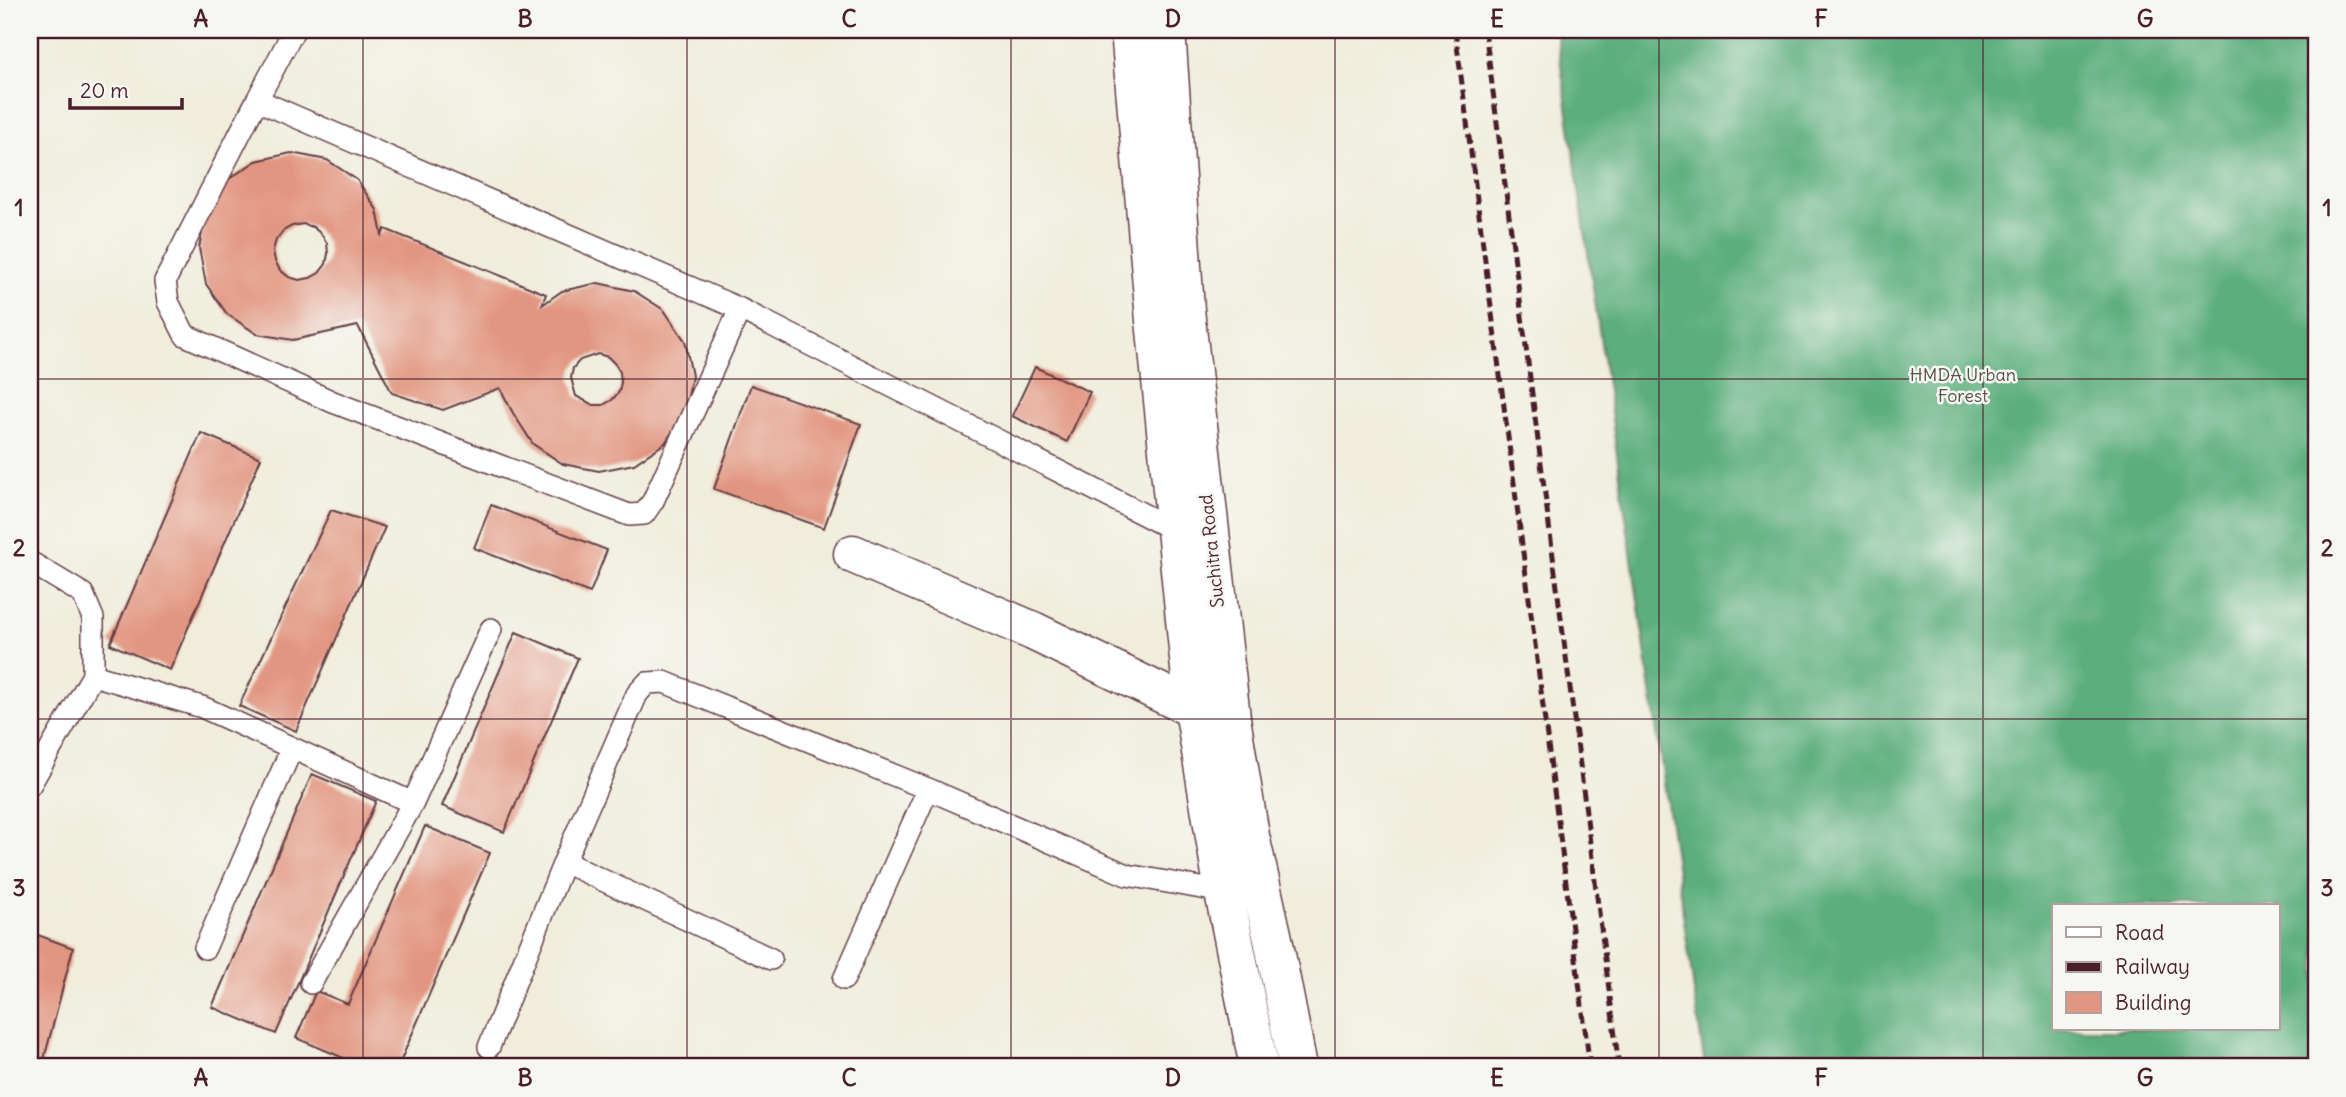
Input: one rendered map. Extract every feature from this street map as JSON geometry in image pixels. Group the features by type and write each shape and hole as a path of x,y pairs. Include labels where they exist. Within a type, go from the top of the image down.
{"main road":[{"name":"Suchitra Road","path":"1130,30 1194,709 1224,892 1259,1067"},
{"name":"Suchitra Road","path":"1166,30 1185,310 1231,718 1250,836 1298,1067"},
{"path":"853,554 1033,631 1194,709"}],"lane":[{"path":"294,30 165,281 168,302 185,335 333,402 629,515 644,514 653,501 740,309"},
{"path":"257,100 740,309 1178,532"},
{"path":"30,562 83,594 93,618 93,675 30,785"},
{"path":"312,983 413,803 491,629"},
{"path":"93,675 202,707 413,803"},
{"path":"489,1047 564,862 637,694 647,683 664,682 928,789 1127,875 1224,892"},
{"path":"205,948 292,748"},
{"path":"845,979 928,789"},
{"path":"564,862 771,959"}],"green space":[{"name":"HMDA Urban Forest","path":"1556,30 2316,30 2316,1067 1705,1067"}],"building":[{"path":"291,153 327,160 357,180 377,210 382,235 385,229 546,294 542,305 562,291 598,283 634,291 664,310 685,341 692,376 685,413 665,443 634,464 599,471 563,464 533,444 500,388 443,410 392,393 358,326 293,340 257,334 227,314 206,284 199,248 206,212 226,181 256,161","holes":["303,224 313,227 321,234 327,243 328,254 326,264 319,273 299,280 280,270 273,250 283,231","598,354 608,357 615,364 620,372 621,382 619,392 603,405 593,405 576,396 571,378 573,368 580,360"]},
{"path":"1035,367 1090,392 1067,442 1012,416"},
{"path":"751,385 861,424 824,528 714,489"},
{"path":"201,433 261,458 170,670 110,644"},
{"path":"491,505 607,550 590,593 474,548"},
{"path":"331,510 385,527 296,731 239,706"},
{"path":"516,632 578,658 504,832 442,806"},
{"path":"312,774 376,801 276,1034 212,1007"},
{"path":"425,826 490,853 398,1067 365,1067 296,1038 316,991 348,1004"},
{"path":"30,932 73,948 42,1067 30,1067"}],"railway":[{"path":"1455,30 1590,1067"},
{"path":"1485,30 1619,1067"}]}
